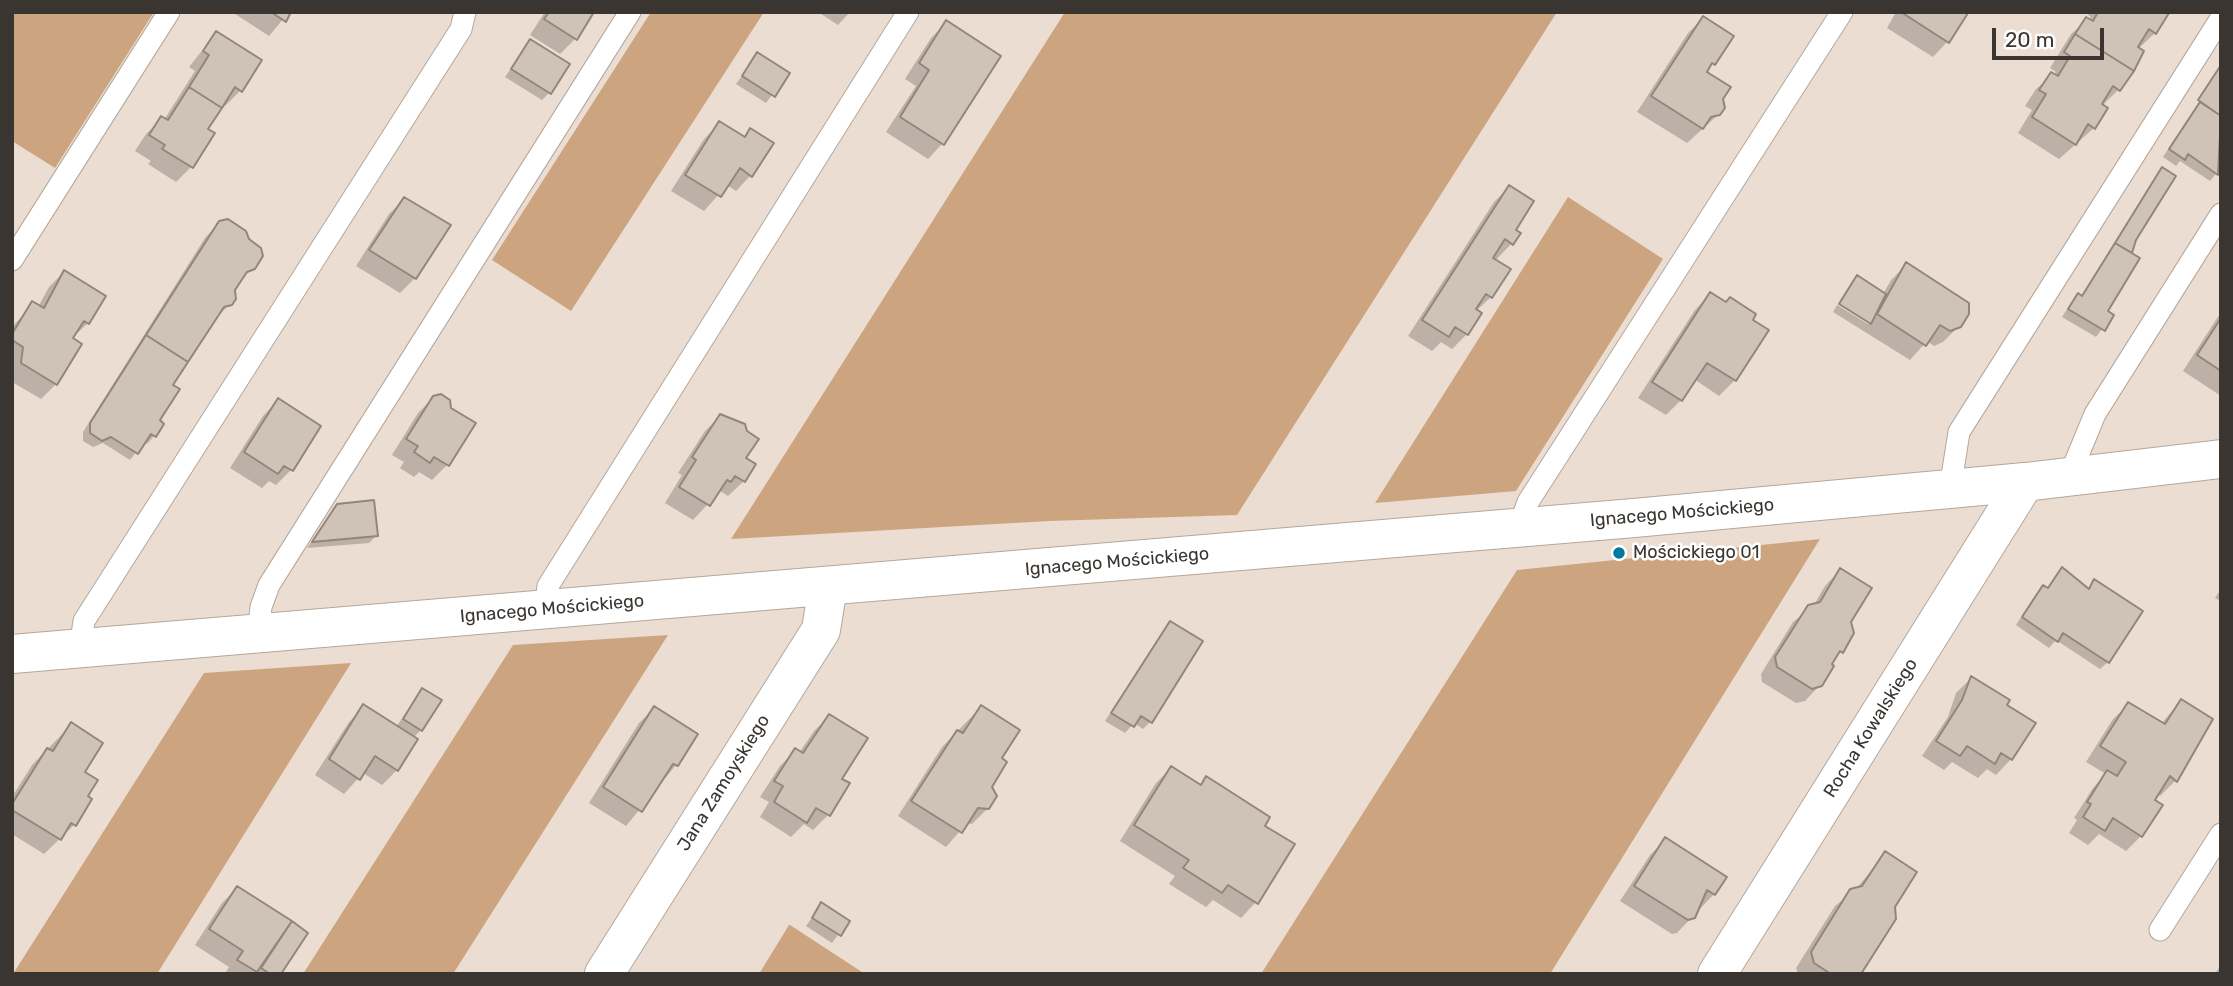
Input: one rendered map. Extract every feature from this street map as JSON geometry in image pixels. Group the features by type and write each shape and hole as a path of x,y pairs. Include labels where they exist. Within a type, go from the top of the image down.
{"street":[{"name":"Ignacego Mościckiego","path":"12,654 1950,489 2221,459"},
{"name":"Rocha Kowalskiego","path":"1717,974 2025,482"},
{"name":"Jana Zamoyskiego","path":"604,974 821,630 828,586"}],"lane":[{"path":"12,260 169,12"},
{"path":"80,648 84,621 461,29 465,12"},
{"path":"258,634 261,607 269,585 630,12"},
{"path":"545,610 548,586 908,12"},
{"path":"1519,527 1528,502 1842,12"},
{"path":"1950,489 1959,432 2221,18"},
{"path":"2069,477 2095,414 2221,214"},
{"path":"2160,930 2221,834"}],"shaded area":[{"path":"12,12 154,12 55,168 12,141"},
{"path":"651,12 764,12 571,311 492,260"},
{"path":"1065,12 1557,12 1237,515 1049,521 731,539"},
{"path":"1568,197 1663,259 1516,491 1375,503"},
{"path":"1820,539 1550,974 1261,974 1517,570"},
{"path":"668,635 453,974 303,974 513,645"},
{"path":"351,663 157,974 13,974 204,673"},
{"path":"790,925 865,974 759,974"}],"building":[{"path":"271,12 291,12 286,22"},
{"path":"549,12 594,12 577,40 544,19"},
{"path":"1901,12 1967,12 1968,13 1949,43"},
{"path":"2098,12 2169,13 2156,34 2149,29 2138,47 2144,51 2134,71 2075,34 2086,17 2093,21"},
{"path":"1703,16 1734,36 1715,65 1712,63 1707,72 1731,87 1723,99 1725,108 1720,115 1711,117 1703,129 1651,96"},
{"path":"946,20 1001,56 944,145 900,117 929,70 919,63"},
{"path":"216,31 262,60 242,92 235,87 222,108 189,87 209,55 203,51"},
{"path":"2075,34 2134,71 2120,91 2113,86 2102,104 2108,108 2095,129 2088,124 2076,145 2032,117 2046,94 2039,90 2051,72 2058,76 2070,56 2064,52"},
{"path":"530,39 570,64 551,94 511,69"},
{"path":"757,52 790,73 775,97 742,76"},
{"path":"2221,65 2221,116 2198,100"},
{"path":"189,87 222,108 208,129 215,133 193,168 162,149 165,145 149,135 161,116 168,120"},
{"path":"2200,102 2221,116 2218,175 2188,154 2185,160 2169,149"},
{"path":"719,121 745,137 750,128 774,143 752,177 740,168 721,197 685,175"},
{"path":"2162,167 2176,176 2136,240 2132,253 2115,243"},
{"path":"1509,185 1534,201 1516,230 1521,233 1513,245 1505,239 1493,258 1511,269 1492,298 1486,294 1476,309 1482,313 1468,335 1455,327 1449,337 1422,320"},
{"path":"404,197 451,225 416,279 369,250"},
{"path":"228,219 246,231 249,239 261,248 263,256 255,269 247,272 235,290 236,299 232,305 224,307 188,362 146,335 219,221"},
{"path":"2115,243 2140,258 2108,311 2114,315 2105,331 2068,309 2078,293 2082,296"},
{"path":"1906,262 1969,303 1969,314 1961,327 1950,331 1940,325 1926,346 1877,314"},
{"path":"64,270 106,296 89,324 84,321 73,338 82,344 57,385 21,363 23,347 12,340 12,334 32,301 44,308"},
{"path":"1857,275 1886,294 1871,324 1839,304"},
{"path":"1710,292 1726,302 1730,297 1756,314 1753,320 1769,330 1736,381 1707,363 1682,401 1652,382"},
{"path":"2221,318 2221,371 2197,355"},
{"path":"146,335 188,362 173,385 180,389 160,420 164,424 156,437 151,434 138,454 111,437 102,441 90,433 90,423"},
{"path":"441,394 450,400 451,408 476,423 449,466 434,457 430,463 414,452 418,446 406,439 433,396"},
{"path":"278,398 321,426 293,471 284,466 278,474 244,452"},
{"path":"720,414 745,424 747,431 759,439 746,458 756,464 745,482 735,476 731,482 727,480 710,506 679,487 696,460 692,457"},
{"path":"374,500 378,536 312,542 337,504"},
{"path":"2062,567 2089,589 2094,579 2143,611 2109,663 2063,633 2058,642 2022,617 2043,585 2048,588"},
{"path":"1840,568 1872,588 1851,622 1854,633 1843,653 1840,651 1822,686 1812,689 1777,667 1775,657 1808,605 1820,602"},
{"path":"1170,621 1203,641 1152,723 1141,716 1134,727 1111,713"},
{"path":"1971,676 2010,700 2007,705 2036,723 2012,760 2001,753 1995,764 1967,746 1960,756 1936,741 1962,700"},
{"path":"422,688 442,700 422,731 403,719"},
{"path":"2181,699 2213,719 2177,782 2170,776 2155,800 2163,805 2142,837 2113,818 2105,831 2083,817 2091,804 2087,802 2107,770 2117,776 2126,762 2100,746 2128,702 2165,724"},
{"path":"363,704 418,739 398,771 375,756 360,780 329,759"},
{"path":"981,705 1020,730 1002,758 1007,762 992,787 997,796 989,809 978,808 962,833 911,801 957,730 963,733"},
{"path":"654,706 698,734 678,766 673,764 642,812 603,787"},
{"path":"829,714 868,738 842,779 850,783 830,816 816,808 807,823 774,802 783,786 774,781 795,748 803,753"},
{"path":"71,722 103,743 85,772 98,780 88,796 92,799 76,826 71,823 61,840 12,810 12,804 47,748 53,751"},
{"path":"1171,766 1201,785 1206,776 1270,817 1265,826 1295,844 1258,904 1228,885 1222,893 1183,868 1189,860 1134,825"},
{"path":"1665,837 1727,877 1715,895 1707,890 1695,918 1688,920 1634,886"},
{"path":"1885,851 1917,872 1895,907 1896,919 1861,974 1831,974 1814,963 1811,952 1850,889 1862,886"},
{"path":"237,886 292,921 257,972 237,960 243,951 209,929"},
{"path":"821,902 850,921 841,936 812,918"},
{"path":"292,921 308,933 281,974 270,974 261,968"}],"place":[{"name":"Mościckiego 01","path":"1619,553"}]}
